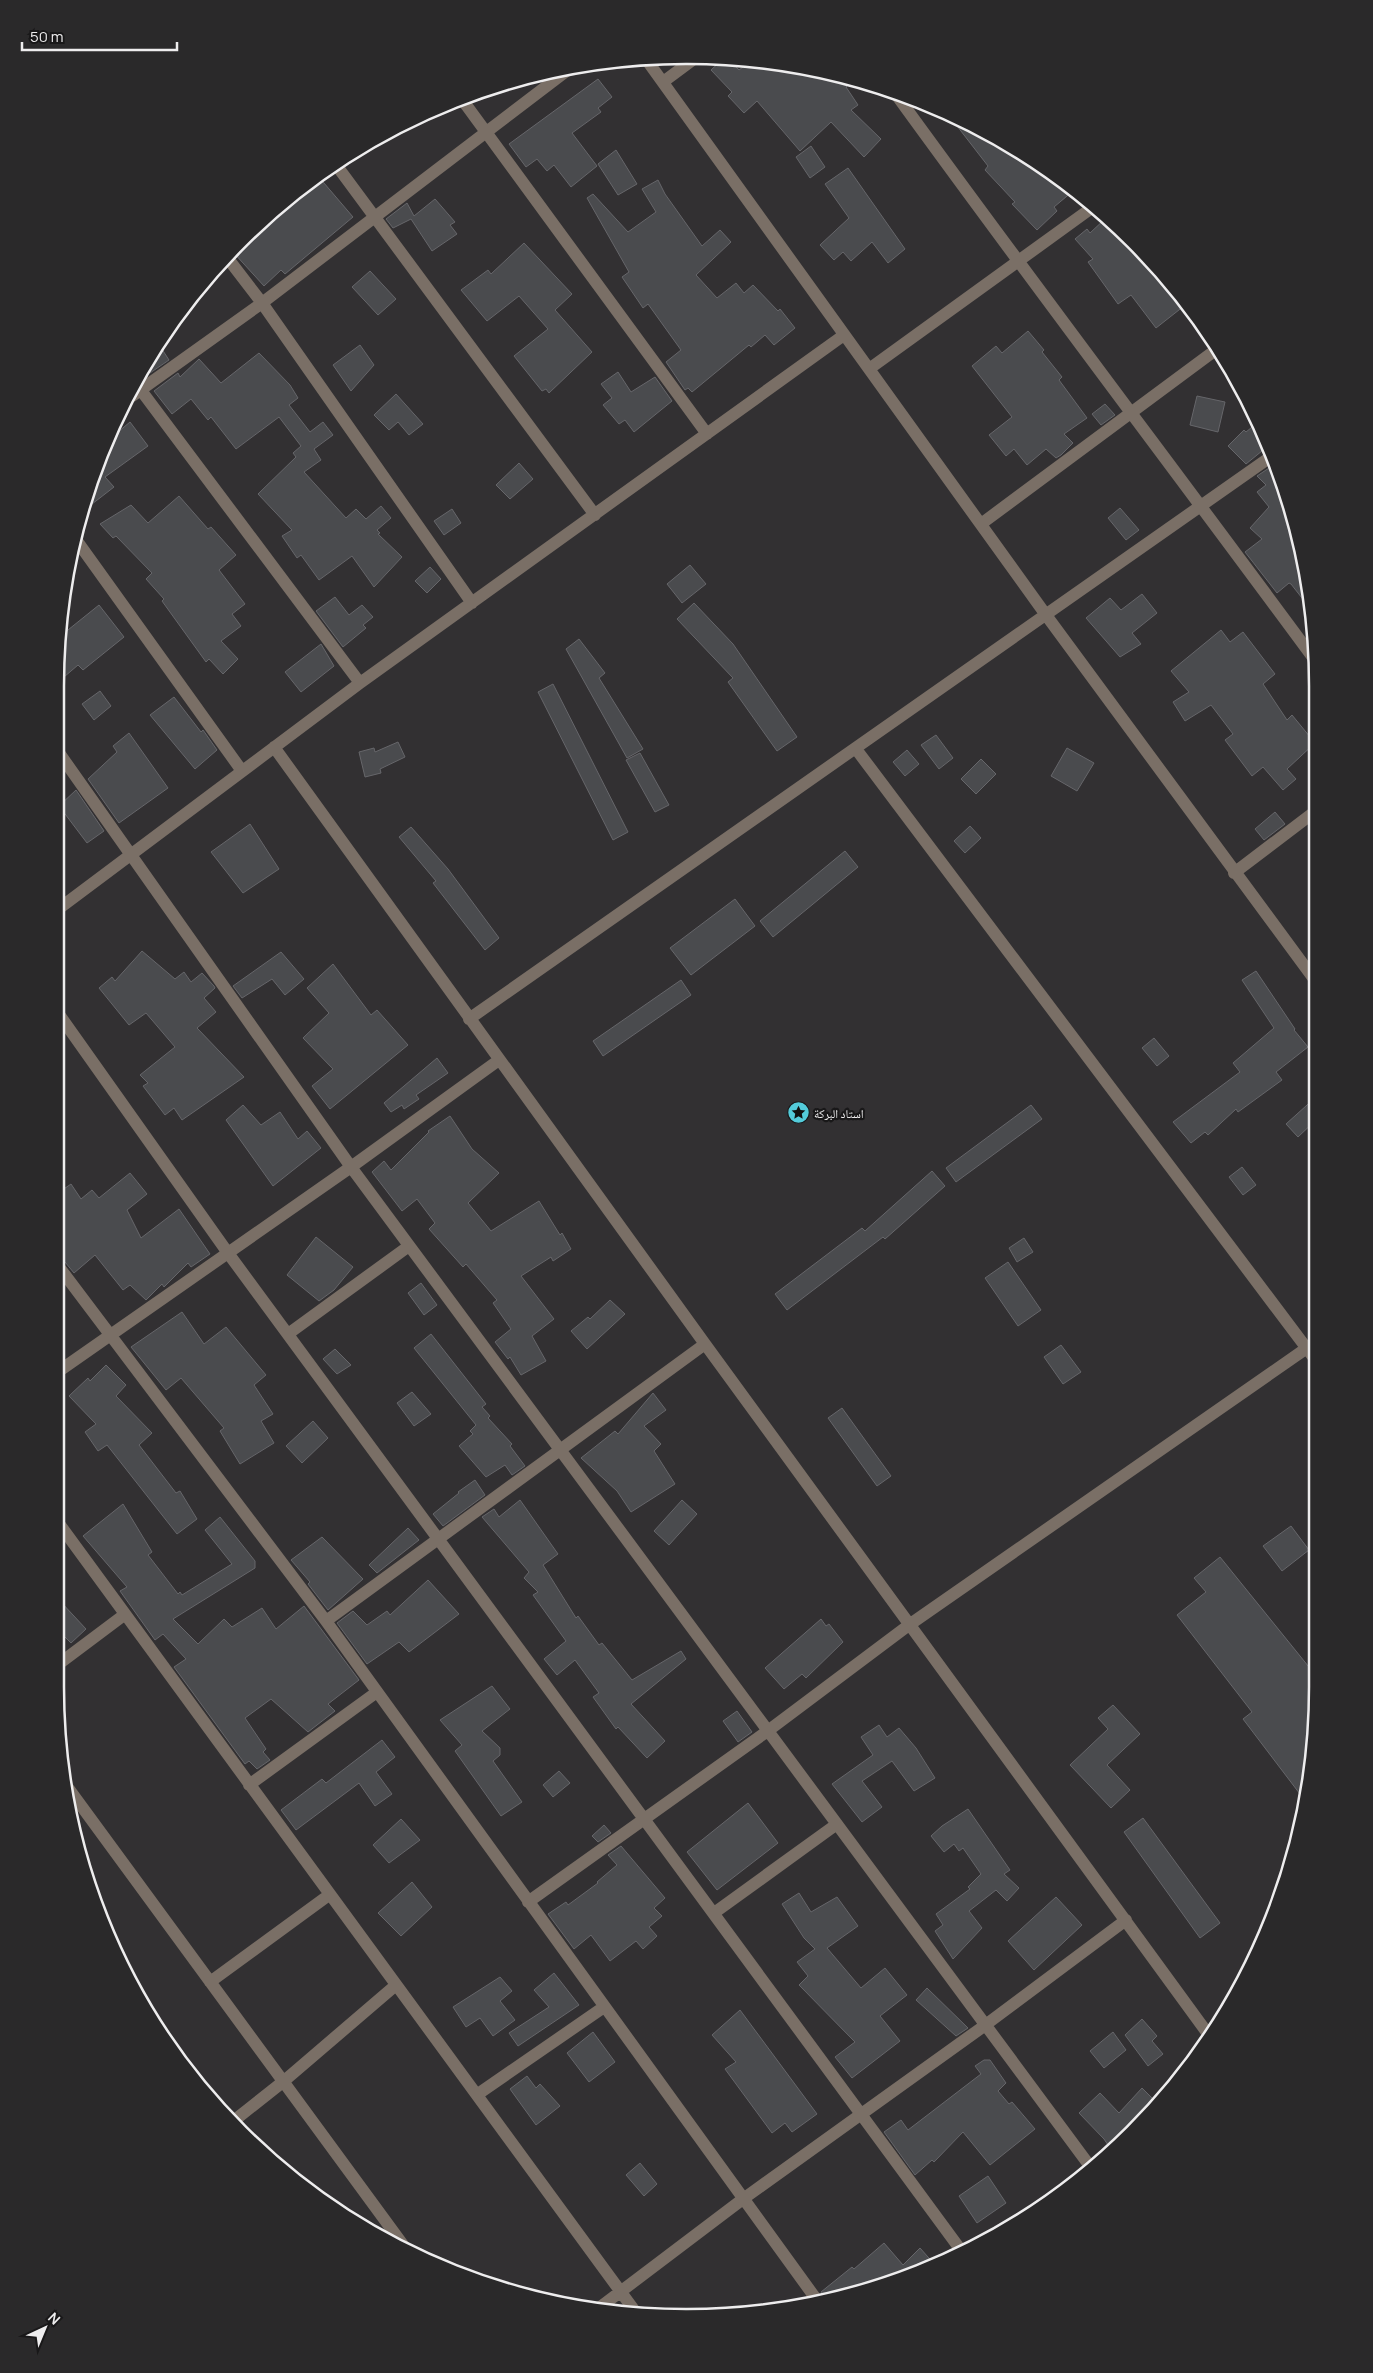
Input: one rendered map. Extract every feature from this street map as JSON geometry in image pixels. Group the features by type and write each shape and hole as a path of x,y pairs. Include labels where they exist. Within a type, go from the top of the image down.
{"street":[{"path":"663,82 687,64"},
{"path":"650,65 1046,615 1309,972"},
{"path":"141,387 262,303 558,78"},
{"path":"902,102 1017,262 1132,411 1308,651"},
{"path":"466,104 707,434"},
{"path":"340,170 595,515"},
{"path":"869,369 1088,211"},
{"path":"231,262 262,303 472,603"},
{"path":"64,905 132,856 360,683 844,335"},
{"path":"981,524 1212,353"},
{"path":"138,392 360,683"},
{"path":"469,1019 1266,460"},
{"path":"80,546 242,771"},
{"path":"274,747 469,1019 1205,2030"},
{"path":"856,749 1309,1341"},
{"path":"64,760 351,1167 769,1730 984,2026 1087,2163"},
{"path":"1234,873 1309,816"},
{"path":"64,1021 228,1253 646,1818 958,2247"},
{"path":"64,1368 351,1167 499,1060"},
{"path":"288,1334 409,1246"},
{"path":"64,1274 326,1622 814,2296"},
{"path":"326,1622 705,1344"},
{"path":"528,1902 769,1730 909,1625 1309,1347"},
{"path":"64,1531 329,1895 478,2094 631,2307"},
{"path":"64,1660 124,1615"},
{"path":"249,1785 377,1692"},
{"path":"76,1808 284,2081 397,2238"},
{"path":"714,1913 837,1824"},
{"path":"210,1982 329,1895"},
{"path":"604,2304 743,2199 984,2026 1126,1920"},
{"path":"237,2118 284,2081 396,1985"},
{"path":"478,2094 604,2007"}],"building":[{"path":"717,65 735,66 739,70 744,67 768,69 848,85 846,87 858,105 851,110 881,139 864,157 831,122 800,151 757,101 744,113 728,96 732,92 711,70"},
{"path":"598,79 612,97 598,108 601,112 572,133 597,166 571,187 554,165 547,171 537,159 526,167 509,144"},
{"path":"957,126 998,147 1069,194 1054,207 1057,211 1037,230 1012,204 1015,202 985,170 988,166"},
{"path":"811,146 825,167 810,178 796,157"},
{"path":"616,150 637,184 618,195 598,164"},
{"path":"848,168 905,249 888,263 872,242 851,261 843,252 834,260 820,245 849,218 825,184"},
{"path":"658,180 665,194 702,246 720,230 731,242 696,275 717,298 736,283 744,293 753,285 778,311 780,309 795,328 774,345 765,335 751,347 749,345 692,392 688,388 685,390 666,362 681,350 648,304 643,308 622,277 629,272 587,198 593,194 628,232 656,212 642,189"},
{"path":"323,181 353,217 285,274 281,270 264,286 237,256 276,218"},
{"path":"435,199 455,222 450,225 457,234 432,251 411,219 393,228 386,219 407,203 414,216"},
{"path":"1102,222 1127,246 1182,308 1156,328 1131,295 1118,304 1088,262 1093,259 1075,239 1087,229 1090,233"},
{"path":"524,243 572,294 555,310 592,352 549,393 546,389 542,391 514,356 548,329 519,296 487,321 461,290 488,270 491,274"},
{"path":"370,271 396,299 378,315 352,287"},
{"path":"1028,331 1044,350 1042,352 1062,377 1059,380 1087,418 1064,434 1073,443 1061,455 1056,458 1046,449 1027,465 1014,449 1006,456 989,435 1012,417 972,366 996,346 1002,353"},
{"path":"360,345 374,365 351,391 333,365"},
{"path":"163,350 169,360 150,373 149,372"},
{"path":"259,353 290,385 298,398 289,405 310,432 323,422 333,435 314,449 321,460 304,472 346,518 356,509 366,519 381,506 391,518 377,530 380,533 378,534 402,557 374,587 352,556 319,580 301,555 297,558 282,536 292,530 258,494 296,457 293,453 301,446 279,417 236,449 211,417 208,420 191,399 172,414 154,391 178,373 180,377 199,359 221,383"},
{"path":"618,372 631,392 655,377 672,401 634,432 625,420 619,424 603,405 612,398 601,384"},
{"path":"396,394 423,424 409,435 398,422 389,430 374,415"},
{"path":"1197,396 1225,402 1218,432 1190,425"},
{"path":"1105,404 1115,415 1101,425 1092,414"},
{"path":"130,422 148,446 105,477 114,487 91,505 111,448 118,432"},
{"path":"1252,427 1263,450 1246,464 1228,446 1244,430 1246,432"},
{"path":"519,463 533,479 510,499 496,485"},
{"path":"1269,468 1288,525 1303,599 1289,583 1277,593 1245,552 1262,539 1250,528 1269,507 1257,492 1266,485 1257,476"},
{"path":"179,496 208,529 211,527 236,555 219,570 245,604 232,614 241,626 221,641 238,659 223,674 209,659 206,662 162,601 164,599 146,579 152,573 116,536 113,538 100,524 131,505 148,523"},
{"path":"1120,508 1139,530 1126,540 1108,518"},
{"path":"452,509 461,523 444,535 434,521"},
{"path":"690,565 706,584 682,603 667,584"},
{"path":"430,567 441,579 427,593 415,581"},
{"path":"1142,594 1157,613 1132,633 1141,644 1120,657 1086,618 1110,598 1121,610"},
{"path":"335,597 349,615 362,605 373,617 363,625 366,628 343,647 316,611"},
{"path":"694,603 733,644 797,737 777,751 728,682 733,678 677,619"},
{"path":"99,605 124,637 83,670 78,665 64,677 66,631"},
{"path":"1221,630 1230,642 1243,632 1275,674 1263,684 1287,720 1292,715 1309,736 1309,749 1287,769 1296,779 1283,790 1263,767 1252,776 1225,740 1233,734 1211,705 1185,721 1173,702 1189,692 1171,671"},
{"path":"579,639 605,673 599,678 643,749 627,758 566,649"},
{"path":"321,644 334,666 301,692 285,672"},
{"path":"553,684 628,832 613,840 538,692"},
{"path":"100,691 111,706 94,720 82,704"},
{"path":"174,697 201,732 203,730 217,750 195,769 150,715"},
{"path":"129,733 168,788 119,823 88,779 117,752 113,746"},
{"path":"936,735 953,758 939,769 921,745"},
{"path":"398,742 405,757 380,769 381,773 365,777 359,752 374,748 375,752"},
{"path":"1067,748 1094,763 1077,791 1051,776"},
{"path":"907,750 919,764 905,776 893,762"},
{"path":"640,753 669,805 655,812 626,760"},
{"path":"981,759 996,774 976,794 961,779"},
{"path":"76,790 104,831 87,843 64,813 64,801"},
{"path":"1275,812 1285,824 1264,840 1255,829"},
{"path":"250,824 279,869 243,893 211,852"},
{"path":"970,826 981,838 965,853 954,841"},
{"path":"411,827 448,869 499,938 485,950 433,883 436,881 399,837"},
{"path":"845,851 858,867 773,937 760,921"},
{"path":"735,899 755,926 691,975 670,948"},
{"path":"142,951 175,979 184,972 191,982 202,973 214,986 215,988 204,998 216,1012 197,1028 244,1077 182,1120 174,1108 165,1115 143,1086 148,1083 140,1075 175,1047 146,1013 129,1025 99,988 112,977 115,981"},
{"path":"281,952 304,979 285,995 272,979 242,998 233,986"},
{"path":"333,964 371,1015 377,1010 408,1045 330,1109 312,1086 333,1069 303,1038 329,1013 307,988"},
{"path":"1256,971 1294,1030 1308,1047 1276,1072 1282,1080 1238,1112 1236,1109 1208,1135 1205,1132 1191,1143 1173,1122 1240,1072 1233,1063 1274,1028 1242,980"},
{"path":"681,980 691,995 603,1056 593,1041"},
{"path":"1154,1038 1169,1056 1157,1066 1142,1048"},
{"path":"437,1058 448,1073 416,1095 419,1099 404,1109 402,1105 391,1112 384,1103"},
{"path":"1309,1103 1309,1127 1298,1137 1286,1124"},
{"path":"243,1105 261,1125 280,1112 298,1139 307,1131 321,1148 273,1186 226,1120"},
{"path":"1031,1105 1042,1119 956,1182 946,1168"},
{"path":"450,1116 472,1149 499,1173 468,1203 491,1231 539,1201 571,1249 553,1261 551,1257 521,1276 554,1319 532,1336 546,1361 521,1375 510,1357 508,1359 495,1342 511,1329 493,1303 497,1300 466,1264 463,1267 429,1229 435,1223 417,1199 402,1211 372,1172 384,1161 391,1170 428,1131"},
{"path":"1242,1167 1256,1185 1243,1195 1229,1177"},
{"path":"932,1171 945,1186 885,1239 883,1237 787,1310 775,1294 862,1228 865,1231"},
{"path":"130,1173 147,1194 127,1210 141,1238 179,1209 210,1254 191,1267 188,1263 164,1287 162,1284 146,1300 130,1285 123,1290 95,1255 74,1273 64,1262 64,1189 71,1184 81,1199 92,1190 99,1198"},
{"path":"316,1237 353,1267 334,1290 319,1301 287,1275"},
{"path":"1024,1238 1033,1252 1017,1262 1009,1248"},
{"path":"1008,1262 1041,1310 1018,1326 985,1278"},
{"path":"421,1283 437,1305 424,1315 408,1293"},
{"path":"610,1300 625,1314 587,1349 571,1331 588,1317 590,1319"},
{"path":"182,1312 204,1344 226,1327 266,1375 254,1385 273,1414 261,1421 274,1443 240,1464 220,1431 224,1428 181,1378 166,1390 131,1347"},
{"path":"431,1334 486,1404 482,1407 490,1416 488,1418 512,1444 510,1446 525,1466 512,1475 505,1465 486,1477 459,1446 473,1434 470,1431 476,1425 414,1348"},
{"path":"1061,1345 1081,1372 1063,1384 1044,1357"},
{"path":"335,1349 351,1365 337,1374 323,1359"},
{"path":"106,1365 126,1385 116,1396 152,1433 139,1445 176,1493 180,1491 197,1519 177,1534 107,1445 98,1451 85,1432 96,1424 69,1396 88,1378 90,1381"},
{"path":"412,1392 431,1414 414,1426 397,1403"},
{"path":"653,1393 666,1410 644,1426 661,1444 654,1451 675,1484 631,1512 617,1491 581,1458 615,1431 618,1434"},
{"path":"842,1408 891,1476 877,1486 828,1418"},
{"path":"313,1421 328,1438 302,1463 286,1446"},
{"path":"475,1480 485,1495 443,1526 433,1514"},
{"path":"520,1500 558,1554 543,1565 576,1618 578,1616 599,1645 602,1643 632,1680 681,1651 686,1659 631,1704 665,1741 647,1758 618,1727 616,1729 593,1697 599,1693 575,1660 557,1675 544,1659 566,1641 533,1595 538,1592 524,1578 529,1572 482,1517 494,1509 499,1517"},
{"path":"682,1500 697,1514 669,1545 654,1531"},
{"path":"123,1504 152,1552 148,1555 178,1594 180,1592 182,1595 232,1564 205,1530 220,1517 255,1561 255,1568 173,1619 198,1644 224,1619 232,1627 262,1608 276,1629 304,1606 359,1680 328,1704 335,1711 308,1732 271,1699 245,1718 266,1749 263,1752 270,1760 257,1769 249,1761 245,1764 174,1667 186,1659 163,1634 155,1640 120,1591 127,1587 83,1536"},
{"path":"1291,1526 1309,1550 1282,1571 1263,1546"},
{"path":"408,1528 419,1540 377,1573 369,1565"},
{"path":"322,1537 363,1579 328,1610 308,1584 310,1582 291,1560"},
{"path":"1220,1557 1309,1667 1308,1727 1300,1793 1243,1719 1252,1712 1177,1615 1206,1592 1194,1578"},
{"path":"428,1580 459,1614 409,1652 399,1642 367,1664 337,1623 353,1611 367,1625 387,1611 390,1615"},
{"path":"64,1605 86,1629 71,1643 64,1636"},
{"path":"821,1619 826,1626 829,1624 843,1642 806,1678 802,1674 784,1689 765,1668"},
{"path":"492,1686 510,1709 482,1731 500,1748 500,1755 493,1761 522,1802 501,1816 455,1751 462,1745 440,1720"},
{"path":"1113,1705 1140,1734 1107,1765 1130,1790 1111,1808 1070,1765 1108,1729 1098,1718"},
{"path":"737,1711 752,1732 738,1742 723,1721"},
{"path":"879,1725 887,1737 899,1728 916,1748 935,1778 914,1791 892,1761 862,1781 882,1807 862,1822 832,1784 873,1755 861,1737"},
{"path":"382,1740 395,1757 376,1772 392,1794 375,1806 359,1783 296,1830 281,1810 322,1779 326,1783"},
{"path":"559,1771 570,1783 553,1797 543,1785"},
{"path":"748,1803 778,1843 717,1890 687,1852"},
{"path":"968,1809 1010,1870 1004,1874 1019,1888 1007,1901 996,1890 969,1911 982,1928 953,1959 935,1931 943,1925 936,1914 970,1889 968,1887 981,1874 963,1848 959,1851 954,1844 944,1852 931,1836 942,1826"},
{"path":"1143,1818 1220,1923 1200,1938 1124,1832"},
{"path":"401,1819 420,1840 389,1863 373,1845"},
{"path":"604,1825 611,1833 598,1842 592,1836"},
{"path":"621,1846 665,1898 654,1908 662,1916 649,1927 657,1936 643,1949 636,1941 610,1961 591,1935 574,1949 548,1914 566,1902 568,1905 598,1883 617,1865 608,1855"},
{"path":"412,1882 432,1907 401,1936 378,1913"},
{"path":"799,1893 811,1912 837,1897 858,1926 827,1948 861,1988 885,1968 907,1995 880,2016 900,2041 852,2078 835,2057 855,2042 799,1985 808,1976 797,1962 815,1949 804,1938 782,1904"},
{"path":"1056,1897 1082,1925 1034,1970 1008,1941"},
{"path":"554,1973 579,2005 518,2046 509,2033 549,2007 534,1990"},
{"path":"500,1977 512,1991 500,2001 515,2020 493,2036 480,2018 466,2027 453,2007"},
{"path":"927,1988 968,2028 956,2036 916,2000"},
{"path":"740,2010 817,2114 792,2132 785,2123 772,2133 725,2069 736,2062 712,2035"},
{"path":"1142,2019 1157,2036 1152,2041 1163,2054 1148,2066 1125,2035"},
{"path":"593,2032 615,2062 589,2082 567,2053"},
{"path":"1113,2032 1126,2050 1104,2068 1090,2051"},
{"path":"984,2060 990,2060 1006,2083 998,2091 1009,2104 1012,2102 1035,2129 990,2165 963,2132 934,2162 932,2160 915,2175 884,2132 901,2120 908,2130 981,2074 975,2066"},
{"path":"527,2076 536,2088 540,2084 560,2106 536,2125 510,2089"},
{"path":"1142,2088 1153,2099 1108,2145 1079,2113 1100,2093 1119,2113"},
{"path":"640,2163 657,2184 644,2196 626,2175"},
{"path":"988,2176 1006,2203 977,2223 959,2196"},
{"path":"884,2243 903,2265 920,2248 930,2260 887,2276 822,2294 821,2292 852,2267 854,2269"}],"place":[{"name":"استاد البركة","path":"798,1113"}]}
